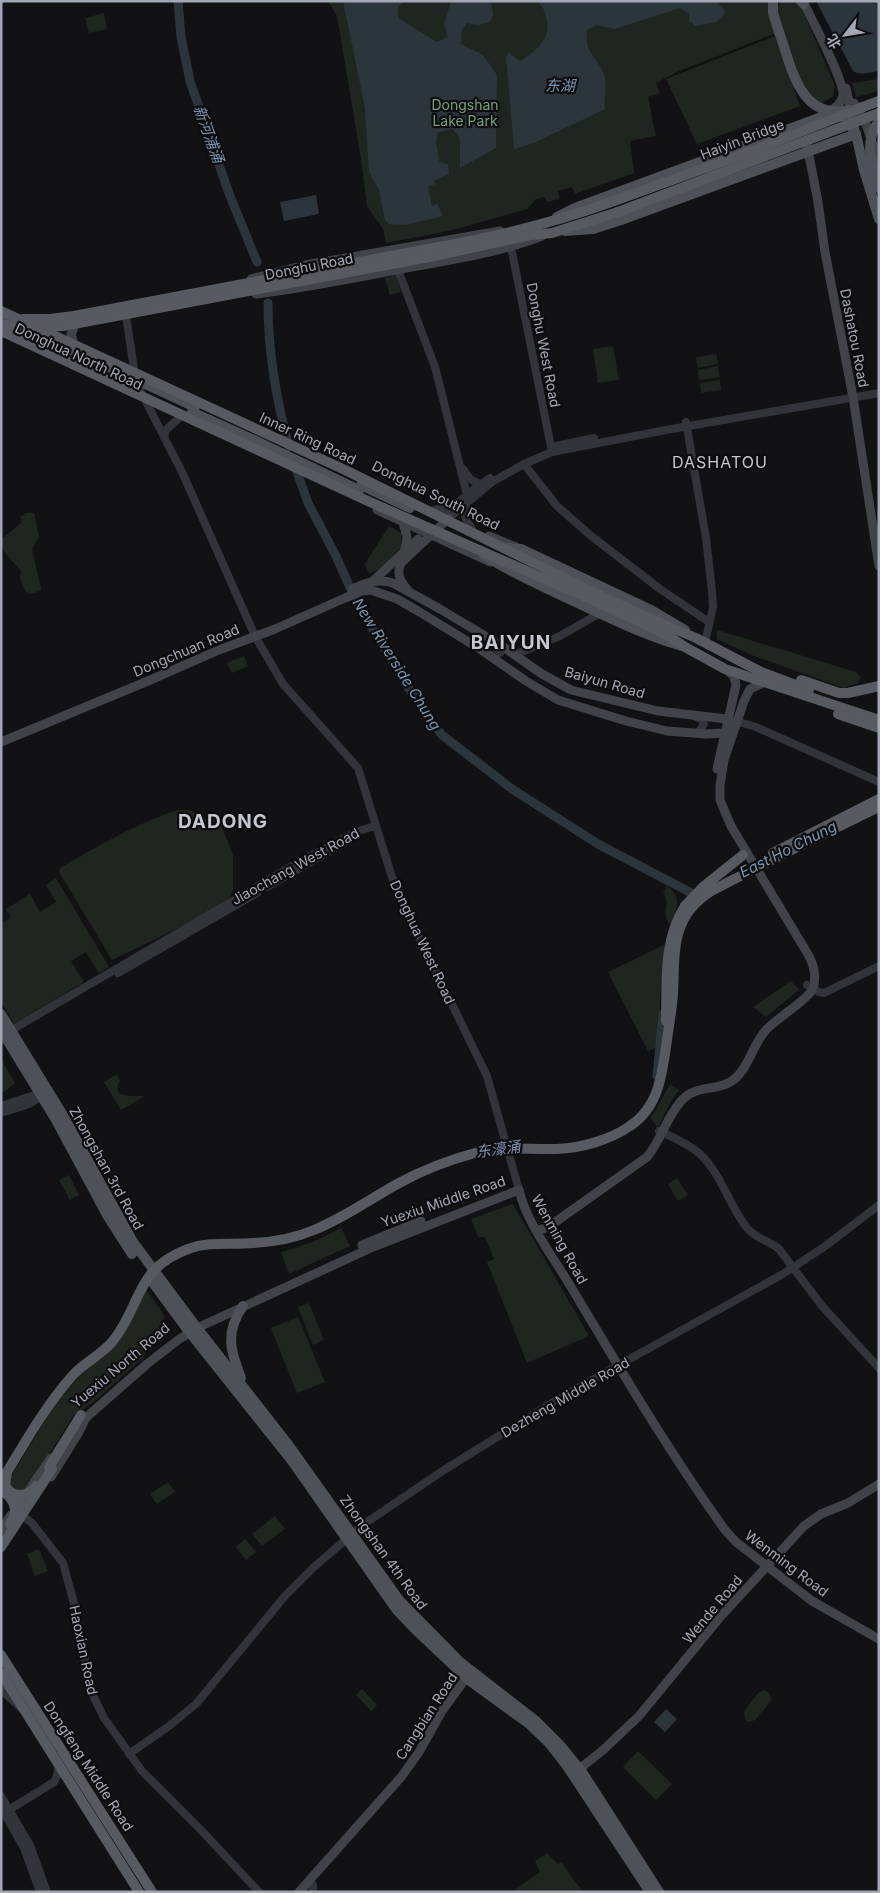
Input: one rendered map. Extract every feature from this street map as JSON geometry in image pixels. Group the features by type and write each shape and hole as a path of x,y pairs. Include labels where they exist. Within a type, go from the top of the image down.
{"highway":[{"name":"Haiyin Bridge","path":"614,201 755,150 879,101"},
{"name":"Haiyin Bridge","path":"618,212 879,112"},
{"name":"Donghu Road","path":"1,324 35,328 64,326 429,253 568,217 614,201"},
{"name":"Donghu Road","path":"2,313 34,320 74,316 531,235 552,233 618,212"},
{"name":"Inner Ring Road","path":"2,313 346,470 599,599"},
{"path":"1,331 180,416 421,525 700,640 771,676 879,713"},
{"path":"197,402 255,438"},
{"path":"180,416 255,438"},
{"path":"599,599 725,668 762,683 879,720"},
{"path":"732,656 839,693 848,693 879,686"},
{"path":"762,683 779,693 879,728"},
{"path":"18,1504 5,1486 3,1474 53,1392 84,1357 116,1332 140,1286 151,1272 167,1259 184,1250 204,1244 264,1242 306,1232 336,1219 407,1178 472,1153 506,1147 567,1148 618,1132 640,1117 653,1100 660,1081 672,992 672,960 676,938 683,920 696,902 711,887 730,875 879,799"},
{"path":"757,872 879,807"},
{"path":"3,1474 61,1390 85,1363 112,1342 128,1316 144,1281 172,1256 204,1244 261,1243 305,1233 337,1220 414,1176 475,1153 500,1148 556,1149 574,1147 617,1134 635,1122 650,1107 657,1094 661,1080 672,999 673,958 677,936 692,908 708,894 879,812"},
{"path":"665,1045 667,960 674,927 685,906 697,892 745,854"},
{"path":"1,1547 83,1417"},
{"path":"1,1491 19,1496 28,1494 50,1468"},
{"path":"18,1504 22,1494 30,1488"},
{"path":"1,1491 12,1500 15,1510 12,1521 1,1539"},
{"path":"1,1497 18,1504"},
{"name":"Dongfeng Middle Road","path":"1,1655 152,1892"},
{"name":"Dongfeng Middle Road","path":"1,1673 139,1892"},
{"path":"1,1685 23,1709"}],"main road":[{"path":"773,2 773,13 779,32 797,83 806,98 815,105 831,112 863,107"},
{"path":"804,2 866,124 879,162"},
{"path":"804,2 840,82 843,96 841,101 831,110 813,119"},
{"path":"845,85 864,170 879,219"},
{"path":"547,222 575,208 826,115 842,116 848,120 856,134"},
{"name":"Dashatou Road","path":"813,119 808,122 806,128 803,152 818,202 824,252 853,397 879,566"},
{"path":"879,121 872,133 869,147 879,188"},
{"path":"792,126 798,132 803,152"},
{"path":"1,331 20,334 74,328 243,296 308,287 452,260 511,246 552,233 593,228 720,185 803,152 856,134"},
{"path":"19,318 54,320 234,283 305,265 486,232 516,231"},
{"path":"305,265 302,277 308,287"},
{"path":"2,313 81,358"},
{"name":"Donghua North Road","path":"2,313 51,331 120,362 135,373"},
{"path":"1,324 20,334 81,358 360,488 427,515 437,525 504,568 656,638 685,647"},
{"path":"73,341 71,334 74,328"},
{"name":"Donghua North Road","path":"1,335 145,402"},
{"path":"111,386 116,379 120,362"},
{"name":"Donghua South Road","path":"135,373 328,462 427,515 437,525"},
{"name":"Donghua South Road","path":"145,402 180,416 403,522 472,530 521,549 651,610 700,640"},
{"path":"307,478 328,462"},
{"path":"403,522 407,538 405,550"},
{"path":"437,525 495,546 521,549"},
{"path":"404,603 385,577 405,550 437,525"},
{"path":"409,592 400,578 399,566 437,525"},
{"path":"504,568 508,557 521,549"},
{"path":"535,582 539,572 548,562"},
{"name":"Baiyun Road","path":"361,588 385,577 502,646 560,685 580,692 658,711 696,717 727,719"},
{"path":"361,588 382,593 404,603 558,700 652,728 696,734 724,733 737,722"},
{"name":"Dongchuan Road","path":"1,742 361,588"},
{"path":"540,1228 641,1155 661,1131 670,1107 678,1095 693,1086 718,1081 730,1076 760,1029 772,1016 810,987 808,968 803,957 757,872 719,814 715,802 715,779 736,685 734,676 725,668"},
{"path":"745,854 724,811 719,794 724,760 747,693 762,683"},
{"name":"Zhongshan 3rd Road","path":"1,1014 8,1033 146,1268 192,1328"},
{"name":"Wenming Road","path":"519,1190 525,1209 540,1228 621,1364 726,1524 737,1536 812,1601 879,1639"},
{"name":"Yuexiu Middle Road","path":"192,1328 386,1241 519,1190"},
{"name":"Yuexiu Middle Road","path":"192,1328 390,1233 494,1195 519,1190"},
{"path":"243,1306 234,1321 230,1339 236,1366 245,1389"},
{"name":"Zhongshan 4th Road","path":"192,1328 245,1389 288,1443 403,1616 470,1677 538,1732 578,1771 659,1892"},
{"name":"Zhongshan 4th Road","path":"192,1328 349,1535"},
{"name":"Yuexiu North Road","path":"30,1488 77,1419 83,1417 133,1368 192,1328"},
{"name":"Yuexiu North Road","path":"18,1504 33,1505 79,1432 83,1417"},
{"name":"Wende Road","path":"578,1771 604,1756 640,1722 798,1532 814,1518 848,1503 879,1484"},
{"name":"Wende Road","path":"771,1566 812,1526 829,1515 859,1503 879,1490"},
{"name":"Yuexiu North Road","path":"1,1530 18,1504"},
{"name":"Yuexiu North Road","path":"1,1539 18,1504"},
{"name":"Wenming Road","path":"771,1566 823,1602 879,1634"},
{"name":"Cangbian Road","path":"306,1890 402,1776 419,1752 440,1716 470,1677"},
{"name":"Cangbian Road","path":"306,1890 411,1774 470,1677"},
{"name":"Zhongshan 4th Road","path":"578,1771 650,1892"}],"street":[{"name":"Donghu West Road","path":"511,246 551,450"},
{"path":"398,270 434,367 467,495"},
{"name":"Donghua West Road","path":"124,306 135,373 141,392 182,472 254,634 288,690 354,762 362,779 391,874 409,918 484,1069 519,1190"},
{"path":"124,392 141,392 296,465 307,478"},
{"path":"437,525 466,504 483,486 521,460 551,450 686,424 879,393"},
{"path":"164,437 166,430 180,416"},
{"path":"686,424 712,584 713,607 709,622 700,640"},
{"path":"437,525 467,495 551,450"},
{"path":"524,464 557,506 590,535 660,589 709,622"},
{"path":"460,465 470,479 483,486"},
{"path":"427,515 457,504"},
{"path":"466,504 465,517 472,530"},
{"path":"514,655 560,636 600,613"},
{"path":"490,656 500,653 502,646"},
{"path":"577,706 575,697 580,692"},
{"path":"696,717 701,719 704,724 702,730 696,734"},
{"name":"Baiyun Road","path":"727,719 756,727 879,782"},
{"name":"Jiaochang West Road","path":"8,1033 375,826"},
{"path":"810,987 819,992 826,992 879,966"},
{"path":"1,1106 44,1094"},
{"path":"1,1113 44,1094"},
{"path":"661,1131 684,1143 702,1156 714,1172 746,1227 756,1236 780,1249 822,1306 879,1368"},
{"name":"Dezheng Middle Road","path":"129,1754 196,1704 285,1596 349,1535 408,1493 480,1446 563,1396 793,1268 879,1205"},
{"name":"Haoxian Road","path":"18,1504 62,1563 75,1607 91,1691 104,1718 142,1770 202,1830 259,1892"},
{"path":"1,1690 23,1709"},
{"path":"5,1809 54,1782 57,1778 59,1764"},
{"path":"54,1782 74,1788"},
{"path":"1,1796 5,1809 24,1848 40,1892"},
{"path":"5,1809 30,1845 47,1892"}],"green space":[{"name":"Dongshan Lake Park","path":"328,1 768,1 776,33 677,72 656,83 660,93 648,97 656,136 630,141 634,173 575,194 572,187 558,191 559,199 547,202 544,197 536,199 527,209 453,230 386,243 383,229 367,206 337,16"},
{"path":"780,1 795,1 801,7 835,86 833,97 820,104 805,92 777,11"},
{"path":"104,13 107,29 89,33 85,18"},
{"path":"775,36 800,106 697,144 666,79"},
{"path":"879,79 879,91 856,97 852,83"},
{"path":"396,275 401,292 390,295 385,278"},
{"path":"613,346 619,380 598,383 593,349"},
{"path":"716,354 718,364 698,368 696,357"},
{"path":"718,366 719,377 699,380 698,370"},
{"path":"720,380 721,390 701,393 700,383"},
{"path":"26,513 34,513 39,536 32,549 41,588 40,591 30,594 25,591 19,575 22,573 6,554 1,540 22,522 20,517"},
{"path":"389,526 401,533 401,548 383,567 369,574 365,564"},
{"path":"717,630 856,672 861,678 858,683 844,688 754,656 717,639"},
{"path":"244,656 248,666 232,673 227,663"},
{"path":"178,810 189,810 206,819 216,813 233,855 233,889 230,897 225,903 197,919 112,960 59,872 60,868 133,828"},
{"path":"56,878 109,967 99,973 86,952 71,961 84,982 14,1024 1,1001 1,924 11,917 6,909 30,894 40,912 56,902 46,885"},
{"path":"667,886 672,890 677,899 671,926 666,918 666,899 663,893"},
{"path":"666,944 662,972 657,1047 648,1051 608,972"},
{"path":"791,981 799,990 766,1017 753,1007"},
{"path":"1,1059 15,1083 1,1094"},
{"path":"117,1074 120,1080 118,1091 120,1093 130,1096 145,1096 121,1110 104,1082"},
{"path":"670,1084 679,1090 671,1101 658,1128 650,1117"},
{"path":"69,1175 79,1195 70,1200 59,1180"},
{"path":"677,1178 688,1195 678,1201 668,1184"},
{"path":"513,1204 589,1336 527,1363 487,1262 494,1259 485,1237 478,1237 471,1219"},
{"path":"341,1228 350,1246 289,1274 281,1252 312,1242"},
{"path":"145,1288 165,1316 161,1325 165,1332 139,1361 95,1401 73,1416 28,1489 21,1491 12,1488 9,1479 55,1405 96,1360"},
{"path":"309,1303 324,1340 313,1345 298,1307"},
{"path":"298,1317 325,1382 297,1393 271,1328"},
{"path":"168,1482 175,1492 157,1504 150,1494"},
{"path":"275,1516 285,1529 262,1546 252,1534"},
{"path":"245,1539 256,1552 246,1560 236,1547"},
{"path":"39,1549 48,1571 35,1576 27,1554"},
{"path":"362,1689 377,1705 371,1711 356,1695"},
{"path":"765,1690 770,1694 771,1701 755,1720 748,1722 745,1719 744,1711 759,1692"},
{"path":"638,1751 672,1784 656,1800 623,1767"},
{"path":"547,1853 558,1864 562,1862 584,1892 512,1892 540,1872 535,1861"}],"water":[{"path":"343,1 406,1 398,7 398,18 437,42 448,37 444,25 451,1 491,1 493,15 490,22 478,25 467,23 462,30 461,44 483,55 497,75 496,148 460,168 460,138 453,129 438,133 436,141 439,161 448,165 449,174 434,181 435,184 428,187 432,206 437,204 443,216 406,225 389,224 385,220 379,190 369,172 365,108"},
{"name":"东湖","path":"536,1 717,1 726,12 717,22 696,26 689,21 689,14 680,8 615,29 596,25 587,30 587,44 605,78 605,109 534,143 514,149 506,57 508,52 520,61 532,53 545,38 548,25 543,8"},
{"path":"816,1 879,1 879,71 862,73 853,71"},
{"path":"316,195 319,214 284,221 280,202"},
{"path":"666,1709 677,1719 665,1732 654,1722"}],"waterway":[{"name":"新河浦涌","path":"178,1 181,37 190,81 230,196 257,262"},
{"name":"New Riverside Chung","path":"268,303 269,340 274,376 289,447"},
{"name":"New Riverside Chung","path":"294,464 308,503 336,556 355,599 424,712 442,735 512,789 598,844 699,897"},
{"name":"东濠涌","path":"657,1076 663,1014"}],"district":[{"name":"DASHATOU","path":"720,462"},
{"name":"BAIYUN","path":"511,642"},
{"name":"DADONG","path":"223,821"}],"water label":[{"name":"East Ho Chung","path":"788,849"}]}
